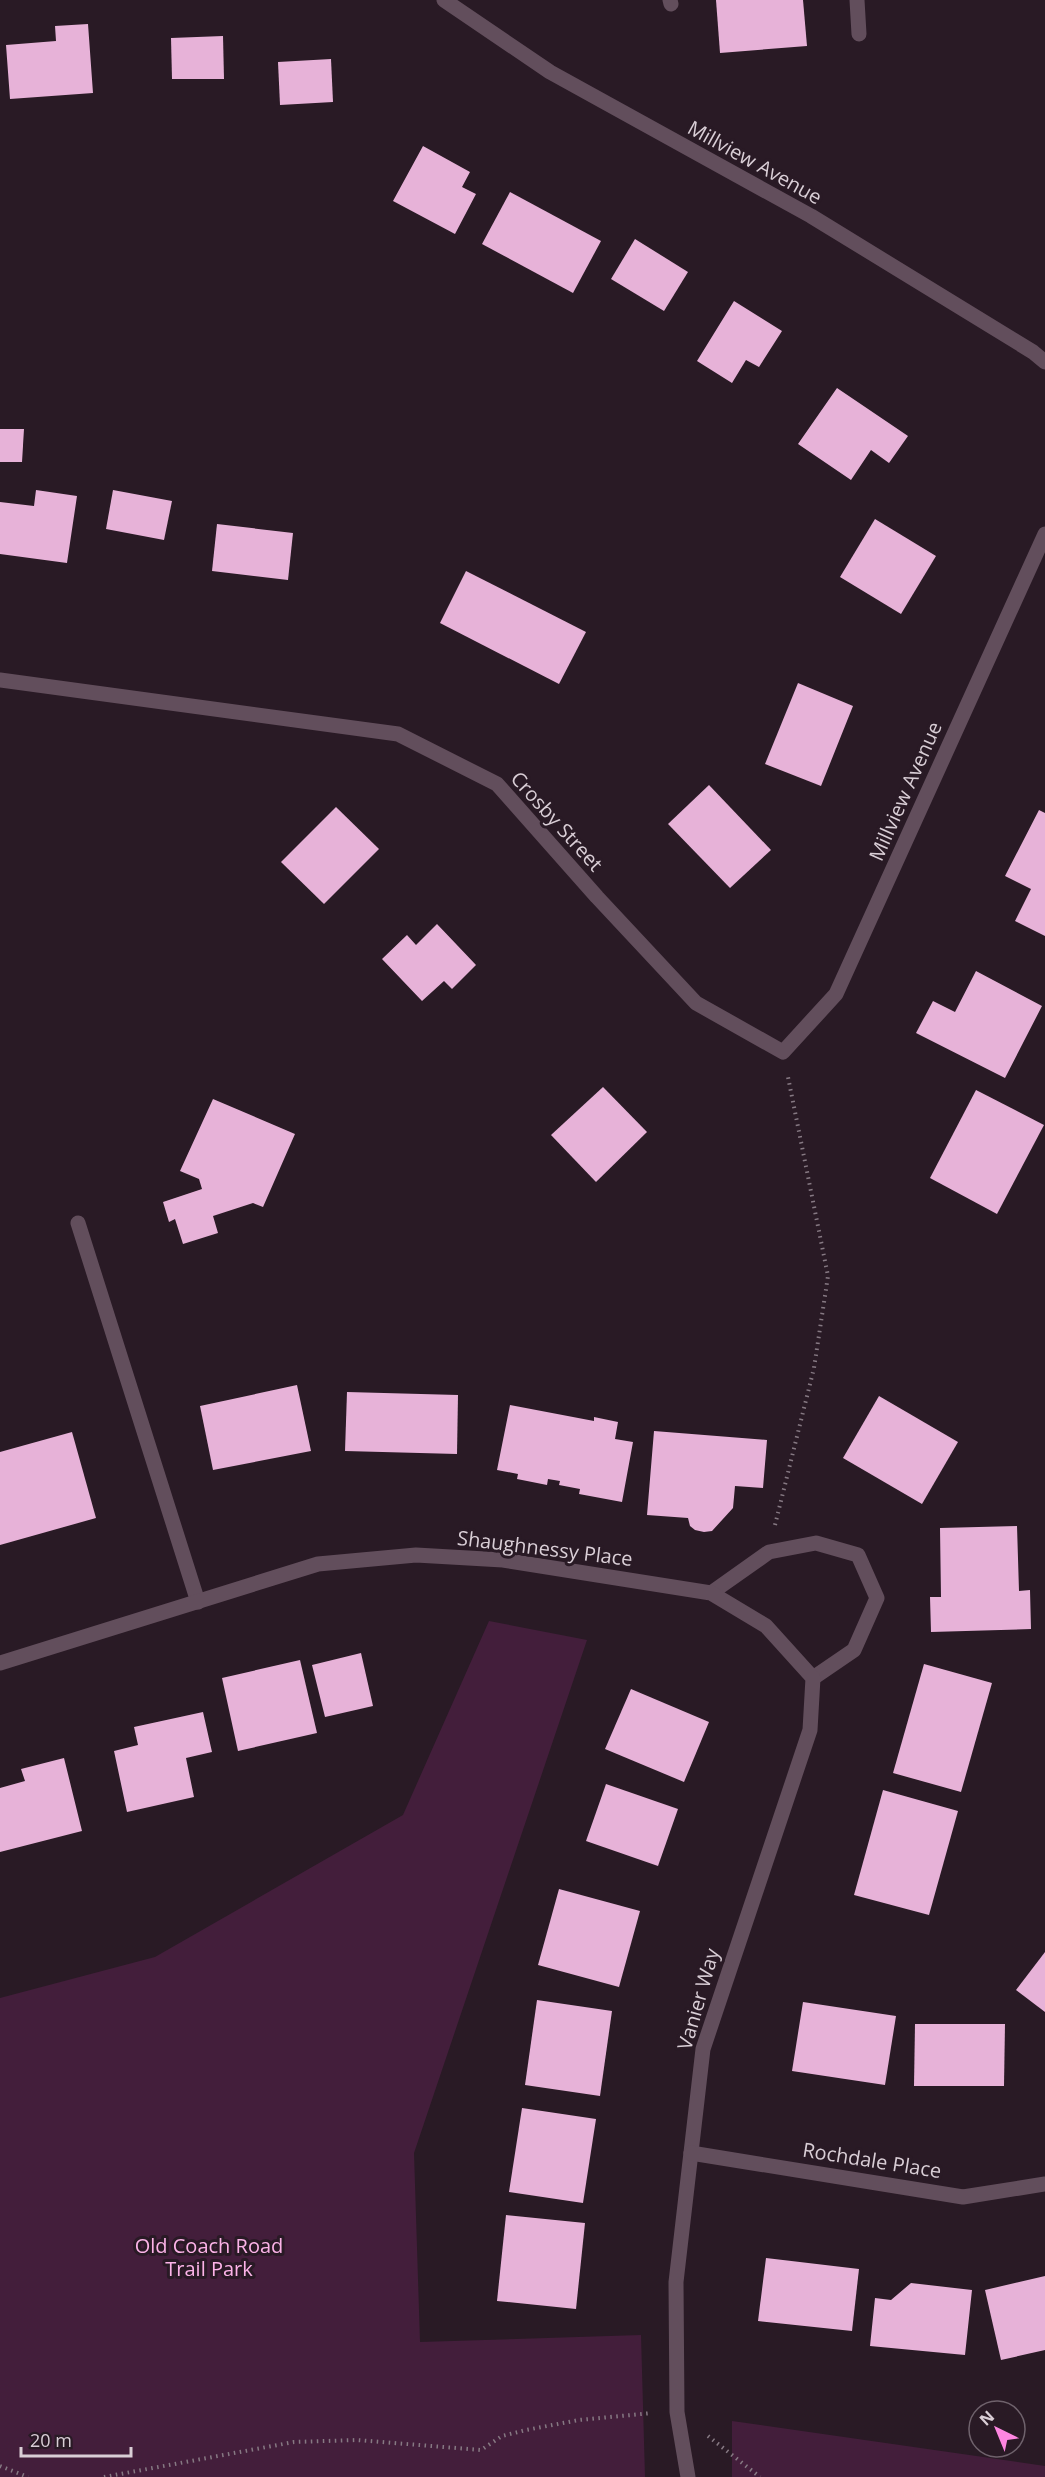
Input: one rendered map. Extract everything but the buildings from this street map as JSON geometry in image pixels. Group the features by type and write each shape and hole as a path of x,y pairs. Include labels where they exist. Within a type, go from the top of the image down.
{"street":[{"name":"Millview Avenue","path":"444,0 550,72 811,216 1033,352 1045,362"},
{"path":"857,0 859,34"},
{"name":"Millview Avenue","path":"783,1052 836,994 1045,534"},
{"name":"Crosby Street","path":"0,680 398,734 497,784 597,897 696,1003 783,1052"},
{"path":"78,1223 198,1602"},
{"path":"816,1543 858,1555 877,1598 854,1650 813,1678 766,1626 711,1593 769,1552 816,1543"},
{"name":"Shaughnessy Place","path":"0,1663 318,1564 416,1555 502,1560 711,1593"},
{"name":"Vanier Way","path":"688,2477 677,2412 676,2282 703,2049 810,1730 813,1678"},
{"name":"Rochdale Place","path":"691,2153 963,2197 1045,2184"}],"path":[{"path":"769,1552 814,1368 828,1276 783,1052"},
{"path":"104,2477 294,2442 357,2440 481,2450 502,2436 579,2420 677,2412 760,2477"},
{"path":"0,2466 28,2477"}],"green space":[{"name":"Old Coach Road Trail Park","path":"489,1621 587,1640 414,2153 420,2342 641,2335 645,2477 0,2477 0,1998 155,1957 403,1815"},
{"path":"732,2421 967,2455 967,2459 996,2459 1045,2466 1045,2477 732,2477"}]}
